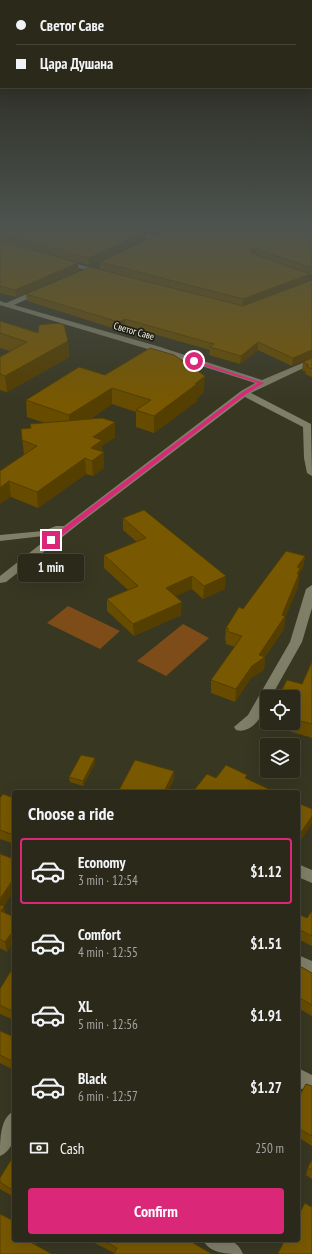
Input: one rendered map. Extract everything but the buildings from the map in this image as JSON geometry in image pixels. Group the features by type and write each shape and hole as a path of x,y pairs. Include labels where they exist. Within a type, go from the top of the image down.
{"street":[{"path":"3,304 48,288"},
{"name":"Светог Саве","path":"3,304 154,348 262,383"},
{"path":"0,579 2,580 76,521 244,393 262,383 312,361"},
{"path":"244,393 308,426 309,458 312,473"},
{"path":"0,538 45,534 76,521"},
{"path":"241,727 253,718 296,642 312,589"},
{"path":"300,871 312,878"},
{"path":"300,963 312,970"},
{"path":"300,1078 312,1086"},
{"path":"0,1146 12,1124"},
{"path":"216,1242 234,1254"}],"shaded area":[{"path":"68,606 120,631 100,649 47,623"},
{"path":"183,624 209,638 166,676 137,661"}],"route":[{"path":"51,540 244,393 262,383 194,361"}]}
